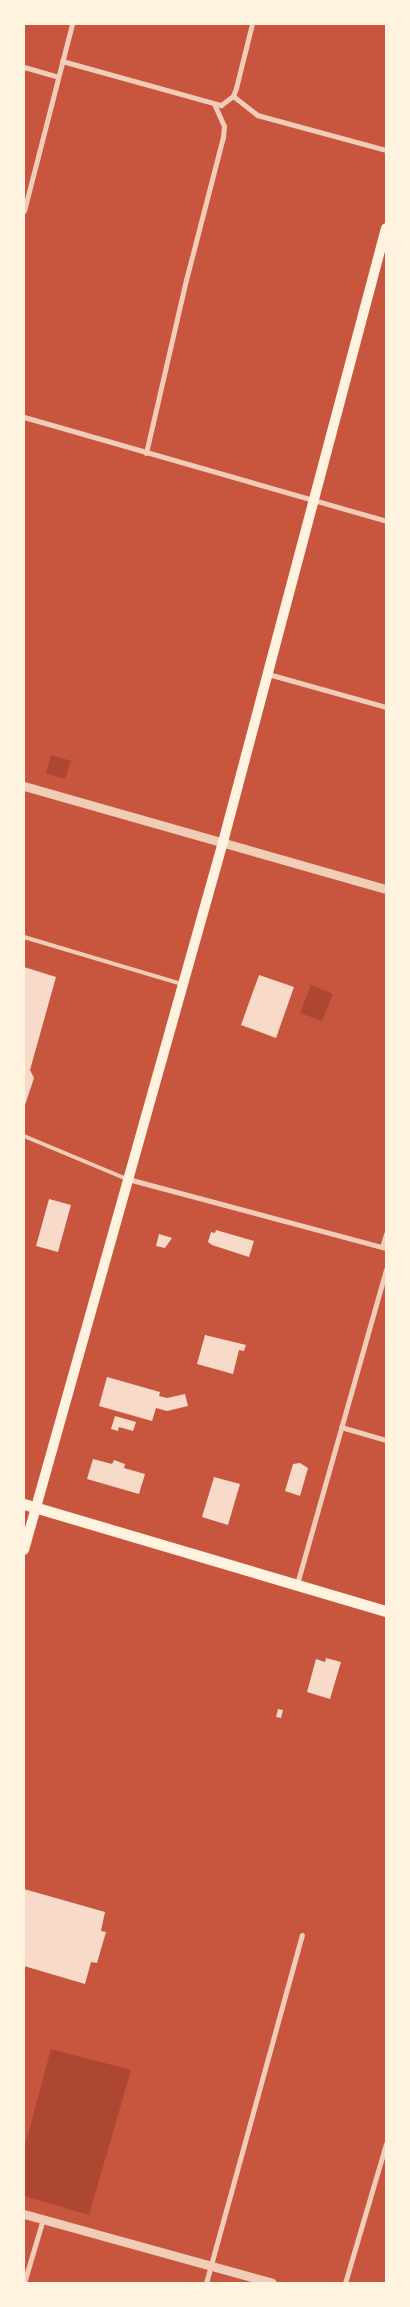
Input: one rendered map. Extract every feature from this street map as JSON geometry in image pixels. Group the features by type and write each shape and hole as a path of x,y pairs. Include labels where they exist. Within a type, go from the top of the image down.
{"main road":[{"path":"24,1550 223,842 386,228"},
{"path":"24,1504 386,1611"}],"street":[{"path":"24,211 72,24"},
{"path":"62,61 214,104 226,102 232,96 252,24"},
{"path":"24,67 58,77"},
{"path":"232,96 257,115 386,150"},
{"path":"146,453 186,280 223,137 224,126 214,104"},
{"path":"24,417 386,521"},
{"path":"268,674 386,707"},
{"path":"24,786 386,889"},
{"path":"127,1179 384,1248 386,1234"},
{"path":"297,1586 386,1269"},
{"path":"341,1428 386,1440"},
{"path":"206,2283 209,2265 302,1934"},
{"path":"345,2283 386,2144"},
{"path":"24,2214 272,2283"},
{"path":"24,2283 43,2219"}],"lane":[{"path":"24,937 182,984"},
{"path":"24,1136 127,1179"}],"shaded area":[{"path":"51,755 71,761 65,779 46,773"},
{"path":"311,985 333,994 322,1021 300,1013"},
{"path":"51,2049 131,2070 89,2215 24,2196 24,2149"}],"building":[{"path":"24,967 56,977 30,1070 34,1078 24,1108"},
{"path":"259,975 294,987 276,1038 241,1025"},
{"path":"49,1199 71,1205 58,1252 36,1246"},
{"path":"216,1230 254,1241 249,1257 208,1242 211,1232 215,1233"},
{"path":"159,1234 172,1238 165,1248 156,1246"},
{"path":"205,1335 246,1345 244,1351 239,1350 233,1374 197,1364"},
{"path":"107,1377 160,1392 159,1396 167,1398 185,1394 188,1406 167,1411 156,1408 152,1421 99,1406"},
{"path":"115,1416 136,1422 133,1431 119,1427 118,1431 111,1429"},
{"path":"93,1459 112,1464 114,1460 125,1464 124,1468 145,1474 139,1494 87,1479"},
{"path":"300,1463 308,1468 300,1496 285,1491 293,1464"},
{"path":"214,1477 240,1484 228,1525 202,1517"},
{"path":"326,1658 341,1662 330,1699 307,1692 316,1659 325,1662"},
{"path":"278,1709 283,1710 281,1718 276,1717"},
{"path":"24,1889 105,1912 101,1931 106,1932 97,1963 91,1962 85,1984 24,1966"}]}
